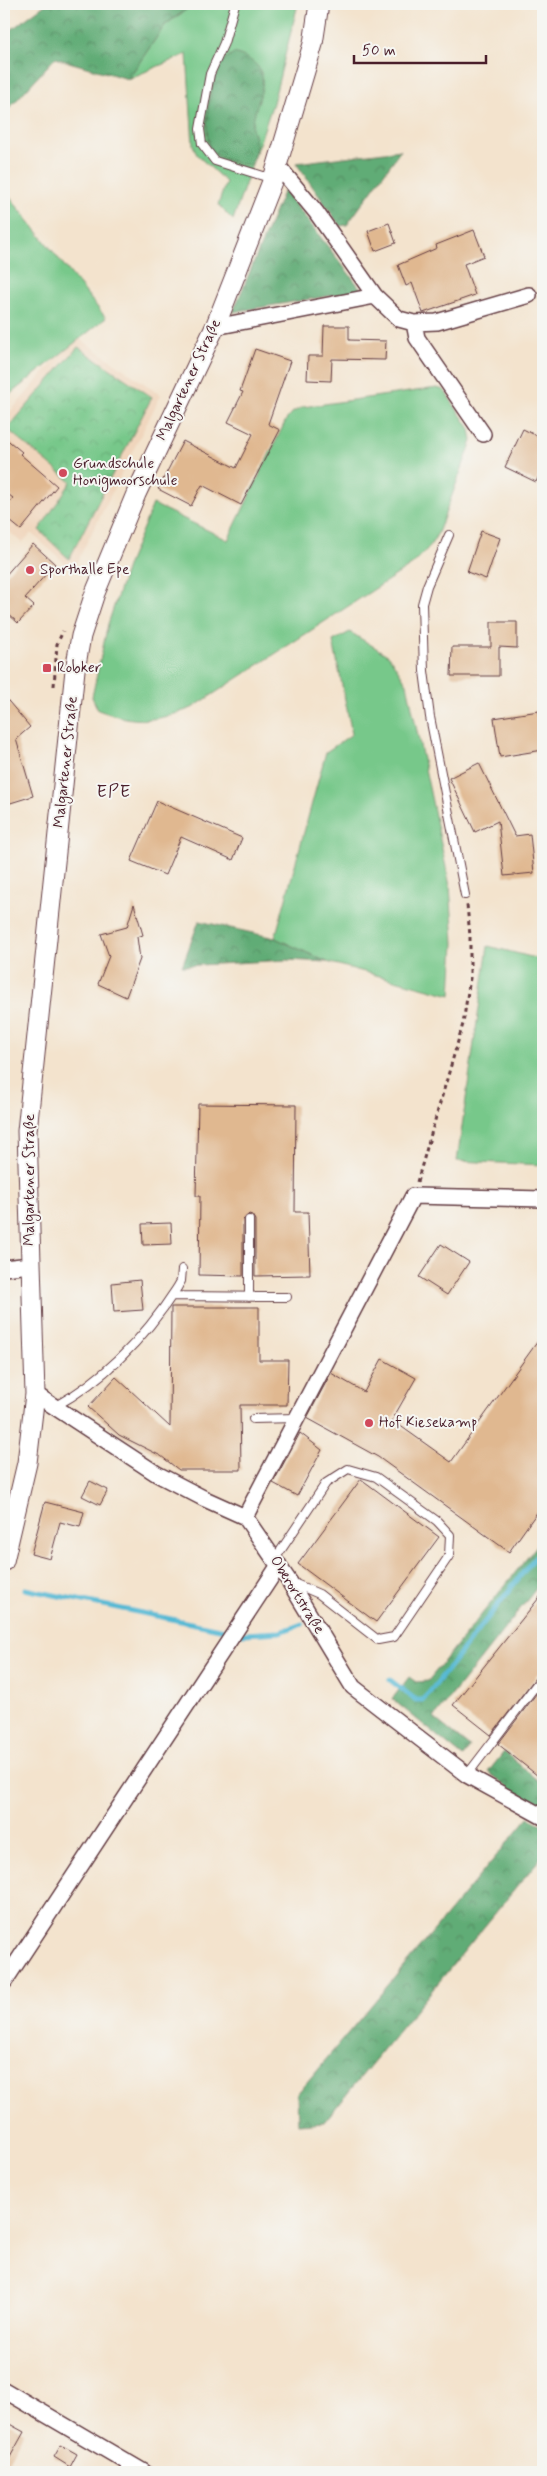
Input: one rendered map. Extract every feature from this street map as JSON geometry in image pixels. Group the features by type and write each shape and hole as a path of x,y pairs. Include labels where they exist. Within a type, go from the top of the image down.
{"street":[{"name":"Malgartener Straße","path":"4,1561 27,1463 35,1394 27,1131 75,670 81,636 95,593 136,494 215,326 276,173 313,44 320,4"},
{"path":"276,173 316,212 375,296 399,319 414,323 437,322 529,295"},
{"path":"215,326 375,296"},
{"path":"414,323 417,338 483,434"},
{"path":"35,1394 157,1474 245,1517 413,1196 543,1199"},
{"path":"4,1268 30,1265"},
{"name":"Oberortstraße","path":"245,1517 277,1562 353,1687 467,1775 543,1817"},
{"path":"4,1982 240,1625 277,1562"},
{"path":"4,2390 144,2472"}],"lane":[{"path":"235,4 224,43 210,74 200,129 202,144 215,161 276,173"},
{"path":"449,535 427,586 422,604 424,672 430,718 465,895"},
{"path":"249,1220 249,1297"},
{"path":"54,1407 79,1393 108,1370 138,1338 172,1296 181,1281 182,1269"},
{"path":"172,1296 287,1297"},
{"path":"253,1419 297,1418"},
{"path":"277,1562 326,1483 348,1469 376,1477 437,1521 450,1535 449,1556 394,1637 378,1640 319,1594 289,1581"},
{"path":"467,1775 543,1676"}],"path":[{"path":"54,689 57,644 64,626"},
{"path":"413,1196 464,1024 470,978 470,936 465,895"}],"shaded area":[{"name":"Grundschule Honigmoorschule","path":"76,336 161,395 73,570 31,533 22,543 4,527 4,419"}],"green space":[{"path":"46,4 194,4 165,25 128,79 55,58 4,114 4,35"},
{"path":"194,4 298,4 273,103 233,220 218,205 226,182 197,155 193,145 187,54 128,79 165,25"},
{"path":"234,53 248,59 257,66 261,74 261,92 252,125 256,149 250,166 218,156 211,150 208,142 208,108 213,83 219,66"},
{"path":"401,150 347,225 340,226 296,163"},
{"path":"4,190 106,318 4,399"},
{"path":"284,190 361,289 359,291 233,312"},
{"name":"Grundschule Honigmoorschule","path":"78,347 152,397 69,559 39,530 71,482 7,429"},
{"path":"437,388 444,390 470,429 472,441 438,533 430,546 413,564 192,708 167,716 145,720 123,718 98,710 92,697 108,624 128,564 153,504 228,540 286,420 293,412 303,407"},
{"path":"350,632 389,656 407,684 450,886 454,943 451,995 327,962 275,938 326,752 352,734 333,641"},
{"path":"199,921 275,938 327,962 287,960 182,966"},
{"path":"488,946 543,960 543,1165 457,1161"},
{"path":"543,1538 543,1580 434,1718 470,1747 463,1757 392,1699 409,1677 416,1682 428,1681"},
{"path":"504,1752 543,1784 543,1807 515,1792 488,1772"},
{"path":"528,1818 543,1825 543,1855 324,2122 298,2124 297,2094"}],"building":[{"path":"389,223 396,243 375,251 368,231"},
{"path":"474,230 484,256 464,264 475,295 423,313 412,283 406,286 398,265 437,248 436,245"},
{"path":"324,326 349,326 349,340 386,341 385,360 332,359 331,381 307,380 308,356 323,356"},
{"path":"255,349 290,361 268,424 280,430 241,505 202,485 191,506 158,489 183,441 236,468 253,434 228,422 243,392 240,391"},
{"path":"523,429 543,439 543,467 536,482 505,467"},
{"name":"Grundschule Honigmoorschule","path":"4,437 22,452 20,454 57,486 21,530 4,516 4,509 13,498 4,491"},
{"path":"481,531 500,538 486,579 467,572"},
{"name":"Sporthalle Epe","path":"33,544 55,564 25,598 34,606 18,623 4,610 4,577"},
{"path":"491,622 517,622 517,648 499,647 499,676 451,676 452,647 491,647"},
{"path":"4,696 30,727 16,739 33,796 4,805"},
{"path":"539,711 543,750 500,757 494,718"},
{"path":"479,763 515,836 530,834 534,873 504,876 498,821 475,832 449,778"},
{"path":"157,801 242,838 233,860 181,837 165,875 131,861"},
{"path":"134,904 143,935 137,937 140,959 126,997 98,984 109,956 101,934 127,927"},
{"path":"198,1104 296,1105 295,1212 308,1212 310,1275 255,1276 255,1220 249,1214 243,1220 243,1276 199,1275 200,1196 196,1196"},
{"path":"171,1223 172,1244 143,1245 142,1224"},
{"path":"441,1244 469,1262 447,1295 419,1277"},
{"path":"140,1280 143,1310 114,1312 112,1283"},
{"path":"171,1307 259,1307 259,1360 288,1360 287,1405 240,1405 241,1470 179,1470 161,1456 119,1435 88,1407 116,1377 170,1427"},
{"path":"543,1334 543,1504 509,1552 378,1457 307,1418 331,1373 364,1392 382,1359 416,1378 392,1420 451,1462"},
{"path":"300,1433 322,1450 297,1496 273,1483"},
{"path":"361,1479 439,1537 376,1622 298,1564"},
{"path":"90,1481 108,1490 100,1505 82,1496"},
{"path":"45,1502 84,1512 80,1527 60,1522 50,1559 31,1554"},
{"path":"543,1593 543,1670 491,1735 453,1705"},
{"path":"543,1685 543,1780 498,1744"},
{"path":"4,2421 24,2432 4,2468"},
{"path":"61,2445 77,2454 70,2467 54,2457"}],"waterway":[{"path":"390,1680 416,1700 422,1700 543,1547"},
{"path":"25,1589 244,1634 280,1632 302,1624"}],"place":[{"name":"Grundschule Honigmoorschule","path":"63,473"},
{"name":"Sporthalle Epe","path":"30,570"},
{"name":"Robker","path":"47,668"},
{"name":"Hof Kiesekamp","path":"369,1423"}],"district":[{"name":"EPE","path":"114,792"}]}
